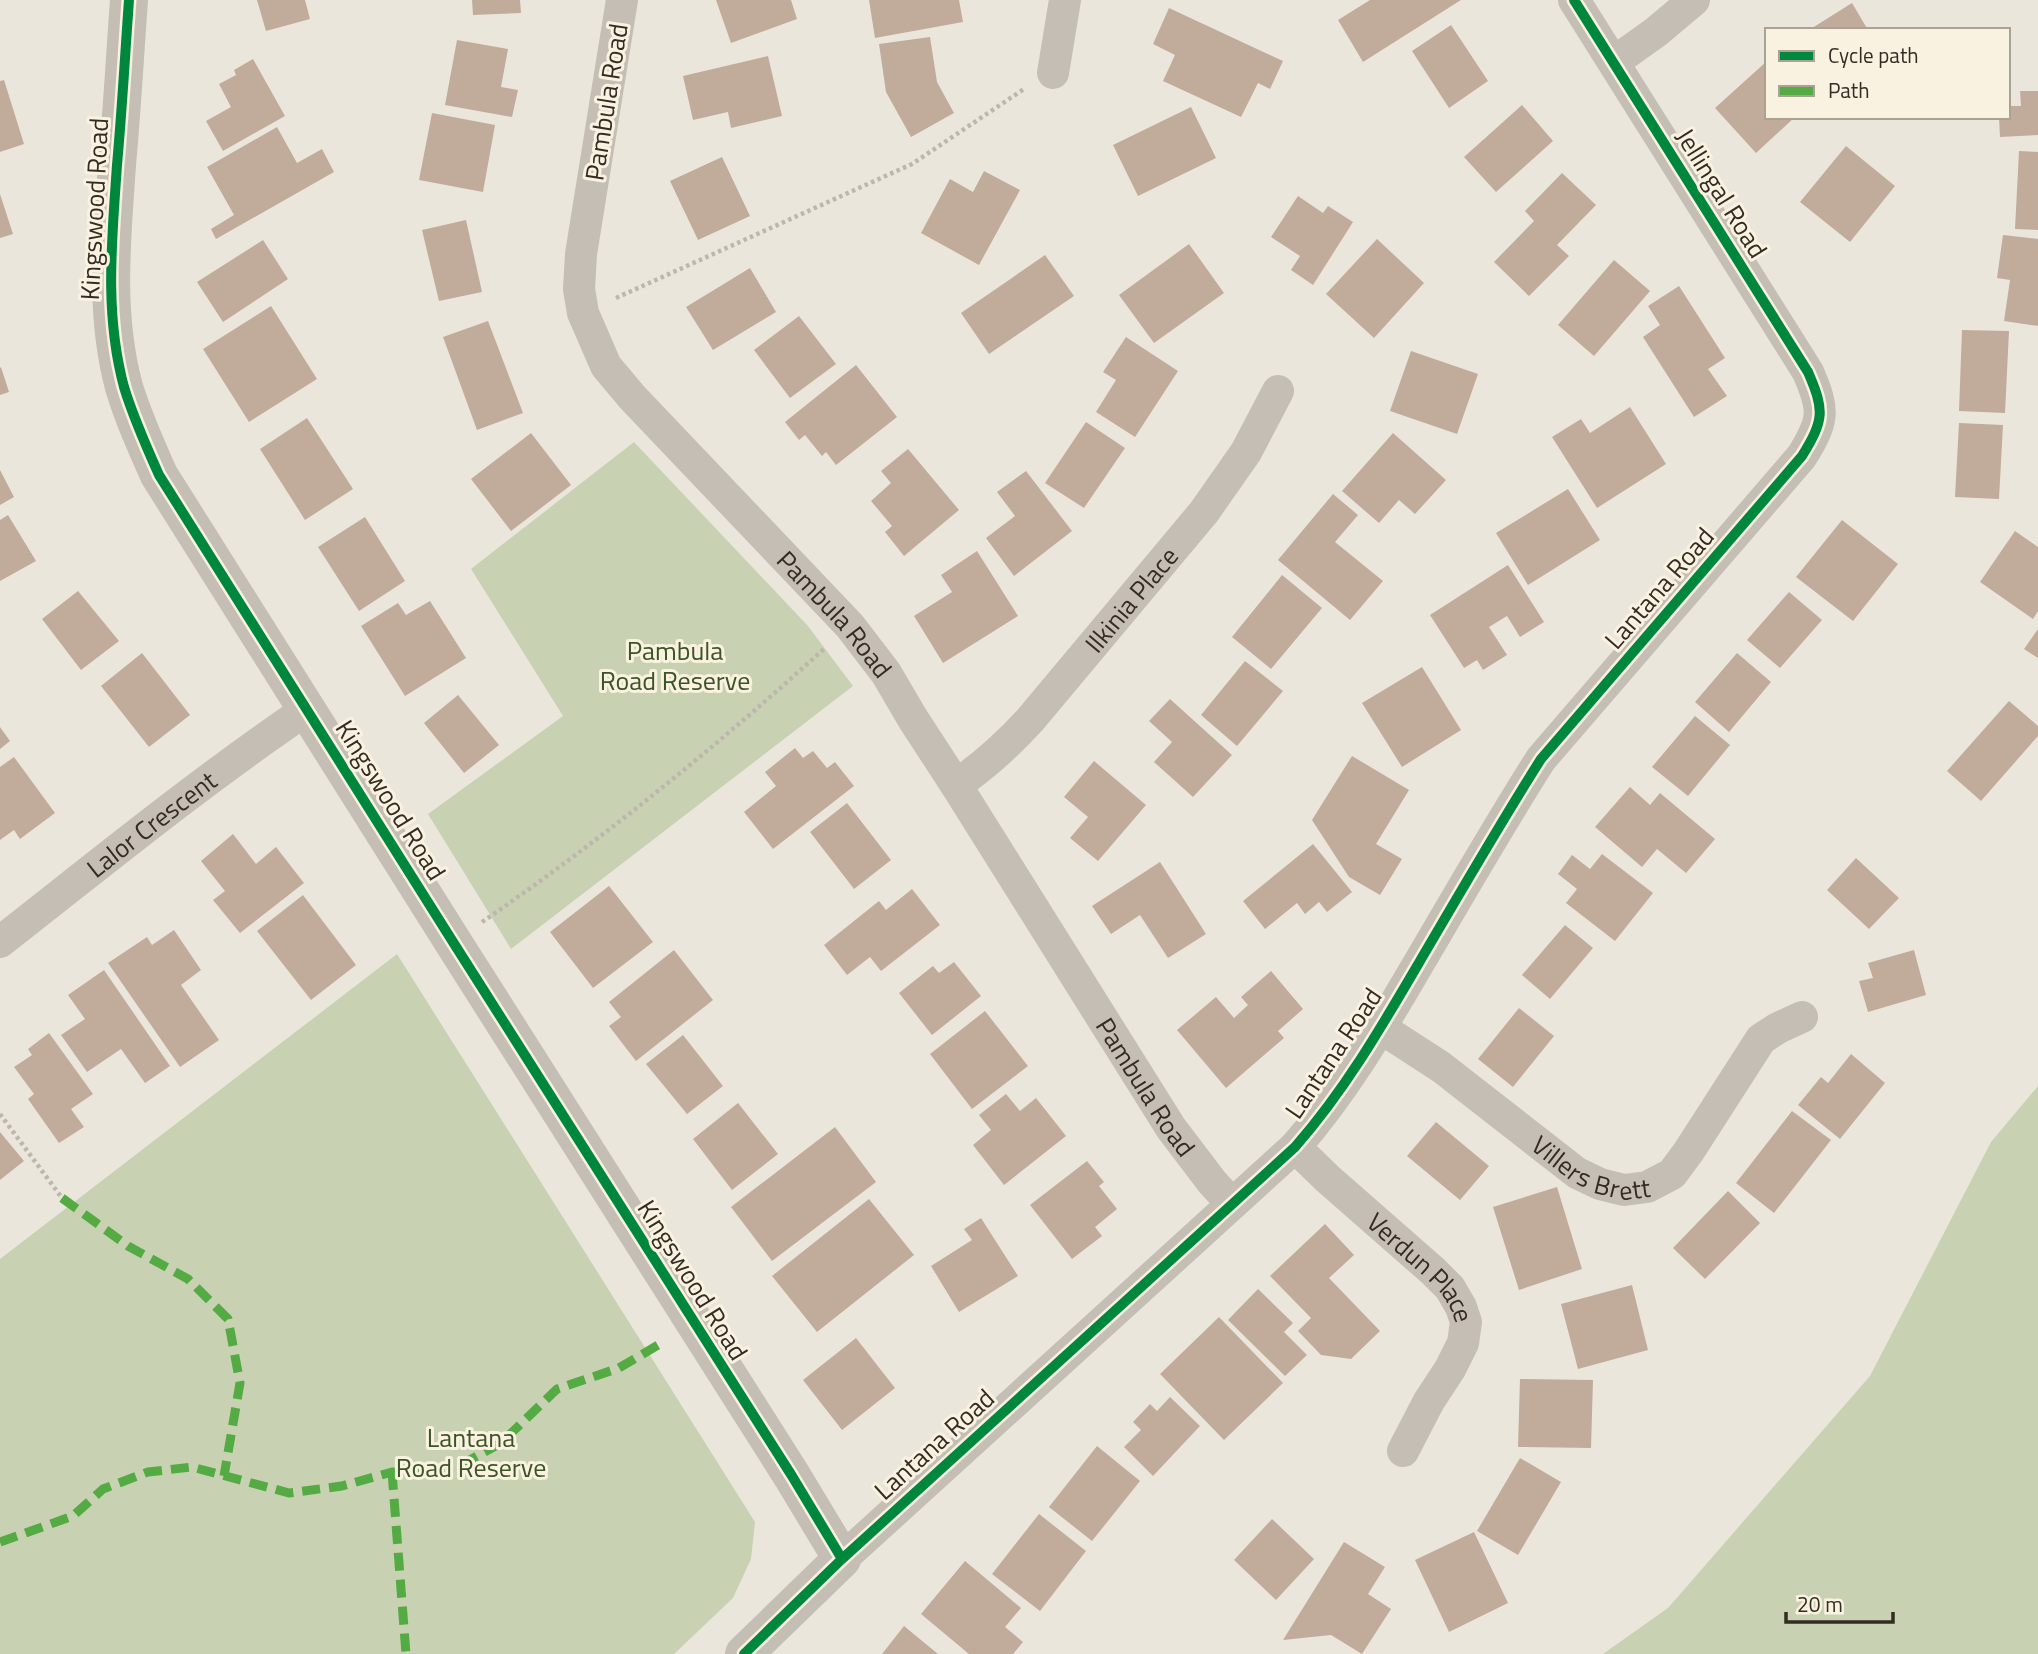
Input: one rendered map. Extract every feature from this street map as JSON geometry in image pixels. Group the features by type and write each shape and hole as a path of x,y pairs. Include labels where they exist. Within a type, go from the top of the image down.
{"street":[{"name":"Kingswood Road","path":"129,0 111,237 110,289 124,385 140,433 159,475 842,1559"},
{"name":"Pambula Road","path":"622,0 581,254 579,289 583,313 606,366 632,397 850,626 886,673 912,719 1171,1128 1232,1203"},
{"path":"1053,73 1065,0"},
{"name":"Jellingal Road","path":"1574,0 1808,372 1817,393 1821,414"},
{"path":"1614,62 1694,0"},
{"name":"Ilkinia Place","path":"956,785 981,768 1022,728 1204,512 1246,452 1278,391"},
{"name":"Lantana Road","path":"744,1654 842,1559 1296,1147 1324,1114 1381,1028 1541,759 1802,456 1815,434 1821,414"},
{"name":"Lalor Crescent","path":"0,942 214,776 306,710"},
{"name":"Villers Brett","path":"1381,1028 1441,1067 1577,1173 1600,1184 1624,1190 1647,1187 1672,1174 1761,1039 1802,1017"},
{"name":"Verdun Place","path":"1296,1147 1328,1179 1433,1271 1450,1288 1461,1307 1466,1322 1463,1343 1403,1451"}],"path":[{"path":"583,313 912,164 1014,94 1053,73"},
{"path":"453,942 531,889 664,786 756,710 850,626"},
{"path":"0,1114 62,1198"}],"green space":[{"name":"Pambula Road Reserve","path":"634,442 808,626 853,686 511,949 428,814 563,716 471,569"},
{"name":"Lantana Road Reserve","path":"397,954 755,1522 751,1559 733,1598 674,1654 0,1654 0,1259"},
{"path":"2038,1086 2038,1654 1603,1654 1668,1608 1870,1376 1991,1142"}],"building":[{"path":"257,0 305,0 310,19 266,31"},
{"path":"472,0 520,0 521,13 473,15"},
{"path":"716,0 791,0 797,19 731,43"},
{"path":"869,0 959,0 963,22 875,38"},
{"path":"1370,0 1461,0 1363,62 1338,20"},
{"path":"1852,3 1867,28 1812,28"},
{"path":"1169,8 1283,61 1270,89 1258,83 1241,117 1163,81 1175,55 1153,44"},
{"path":"1451,25 1488,81 1449,108 1412,51"},
{"path":"930,37 937,82 954,113 911,137 886,92 879,44"},
{"path":"457,40 508,49 501,87 518,90 512,117 445,105"},
{"path":"768,56 782,116 731,128 728,112 693,120 683,76"},
{"path":"253,59 285,116 223,151 206,121 231,107 219,84 236,75 234,70"},
{"path":"1765,63 1765,119 1793,119 1756,153 1715,108"},
{"path":"4,80 24,144 0,152 0,81"},
{"path":"2020,91 2038,91 2038,135 2000,137 1999,119 2010,119 2010,106 2021,106"},
{"path":"1522,105 1553,141 1496,192 1464,157"},
{"path":"1191,107 1216,158 1138,196 1113,145"},
{"path":"432,113 495,125 483,192 419,180"},
{"path":"277,127 297,163 322,149 334,172 216,239 211,229 234,215 207,167"},
{"path":"1846,146 1895,186 1850,242 1800,202"},
{"path":"2019,151 2038,152 2038,230 2015,229"},
{"path":"722,157 750,216 698,240 670,181"},
{"path":"984,171 1020,190 979,265 921,233 950,179 973,192"},
{"path":"1562,173 1596,205 1557,245 1569,256 1529,296 1494,262 1534,221 1525,211"},
{"path":"0,194 13,234 0,238"},
{"path":"1298,196 1323,213 1328,206 1353,222 1313,285 1291,270 1300,256 1271,237"},
{"path":"466,220 482,292 439,301 422,230"},
{"path":"2003,235 2038,239 2038,326 2004,321 2010,280 1997,278"},
{"path":"1377,239 1424,283 1374,338 1326,294"},
{"path":"263,240 288,279 223,322 197,282"},
{"path":"1189,244 1224,293 1154,343 1119,295"},
{"path":"1045,255 1074,296 989,354 961,313"},
{"path":"1614,260 1650,291 1594,356 1558,325"},
{"path":"750,268 776,312 713,350 686,307"},
{"path":"1679,286 1725,358 1708,369 1727,396 1694,417 1643,337 1660,325 1648,306"},
{"path":"271,306 317,379 249,422 203,349"},
{"path":"799,316 836,364 790,398 754,350"},
{"path":"488,321 523,413 477,430 443,337"},
{"path":"1962,330 2009,331 2005,413 1959,411"},
{"path":"1126,337 1178,371 1135,437 1096,412 1116,380 1103,372"},
{"path":"1411,351 1478,374 1457,434 1390,411"},
{"path":"856,365 897,417 836,465 826,452 822,456 805,435 799,440 785,422"},
{"path":"0,368 9,392 0,395"},
{"path":"1630,407 1666,464 1597,508 1552,437 1581,419 1590,433"},
{"path":"307,418 353,489 305,520 260,449"},
{"path":"1086,422 1125,448 1084,508 1045,483"},
{"path":"1959,423 2003,425 1999,499 1955,497"},
{"path":"531,433 571,485 511,531 471,479"},
{"path":"1393,433 1446,480 1415,514 1399,500 1379,523 1342,491"},
{"path":"908,449 959,510 904,556 885,532 892,526 871,501 891,483 881,471"},
{"path":"0,470 14,497 0,505"},
{"path":"1026,471 1072,531 1014,576 986,538 1015,516 997,492"},
{"path":"1568,489 1600,540 1528,585 1496,533"},
{"path":"1333,494 1358,515 1335,542 1383,581 1350,620 1278,560"},
{"path":"8,515 36,561 0,581 0,520"},
{"path":"365,517 405,581 359,611 318,547"},
{"path":"1842,520 1898,564 1853,621 1796,577"},
{"path":"2015,531 2038,547 2038,611 2033,619 1980,582"},
{"path":"977,551 1018,616 943,663 914,616 952,592 941,575"},
{"path":"1508,565 1544,622 1520,637 1507,616 1489,627 1507,655 1483,670 1477,660 1464,668 1430,615"},
{"path":"1282,575 1322,608 1271,669 1232,637"},
{"path":"78,591 119,641 81,670 42,619"},
{"path":"1789,592 1822,620 1780,668 1747,640"},
{"path":"430,601 466,658 405,696 361,626 398,603 406,615"},
{"path":"2038,629 2038,658 2024,649"},
{"path":"142,653 190,715 149,747 101,686"},
{"path":"1737,653 1771,682 1729,732 1695,702"},
{"path":"1245,661 1283,691 1237,746 1201,715"},
{"path":"1422,667 1461,730 1402,767 1362,703"},
{"path":"458,695 499,745 464,773 424,723"},
{"path":"1170,699 1232,755 1193,797 1154,762 1172,742 1149,721"},
{"path":"2009,701 2038,726 2038,736 1981,801 1947,771"},
{"path":"1695,716 1730,745 1688,796 1652,767"},
{"path":"0,727 10,741 0,749"},
{"path":"795,748 803,758 813,751 827,768 835,762 854,786 773,849 744,812 776,786 765,772"},
{"path":"1352,756 1409,790 1376,844 1402,859 1380,895 1349,877 1312,820"},
{"path":"14,757 55,813 20,839 14,830 0,840 0,767"},
{"path":"1094,761 1146,805 1098,861 1070,838 1088,817 1064,797"},
{"path":"1630,787 1650,805 1660,793 1715,839 1686,873 1657,849 1642,867 1595,827"},
{"path":"847,803 891,860 854,889 810,832"},
{"path":"233,834 256,864 276,847 304,883 240,933 213,900 225,891 201,861"},
{"path":"1313,844 1352,892 1327,912 1319,902 1305,914 1297,903 1265,929 1243,901"},
{"path":"1602,854 1653,893 1615,941 1566,903 1577,889 1558,874 1572,855 1590,869"},
{"path":"1856,858 1899,898 1869,929 1827,890"},
{"path":"1160,862 1206,934 1168,958 1140,915 1111,934 1092,906"},
{"path":"609,886 653,942 593,988 550,932"},
{"path":"912,889 940,925 881,971 870,957 847,975 824,945 879,901 886,910"},
{"path":"303,895 356,965 311,1000 257,931"},
{"path":"1565,925 1593,948 1550,999 1522,975"},
{"path":"174,930 201,970 181,985 219,1040 180,1067 108,963 147,937 152,945"},
{"path":"674,950 713,1000 636,1061 609,1026 621,1017 609,1002"},
{"path":"1914,950 1926,995 1868,1012 1859,981 1873,978 1868,963"},
{"path":"954,962 981,996 932,1035 899,993 933,966 939,973"},
{"path":"104,970 170,1066 145,1083 121,1049 87,1072 61,1035 85,1019 68,995"},
{"path":"1271,971 1303,1009 1278,1031 1284,1038 1226,1088 1177,1030 1216,997 1234,1018 1248,1005 1241,997"},
{"path":"1519,1008 1554,1036 1513,1087 1478,1059"},
{"path":"985,1011 1028,1066 972,1109 930,1054"},
{"path":"49,1033 93,1094 71,1109 84,1127 59,1143 28,1099 34,1094 14,1067 32,1055 28,1049"},
{"path":"683,1035 723,1086 687,1114 646,1064"},
{"path":"1851,1054 1885,1083 1840,1139 1798,1105 1821,1077 1828,1083"},
{"path":"1006,1094 1020,1111 1036,1098 1066,1136 1004,1185 973,1145 991,1130 979,1115"},
{"path":"738,1103 778,1154 732,1190 693,1139"},
{"path":"1792,1111 1831,1140 1774,1213 1736,1183"},
{"path":"1436,1122 1489,1166 1460,1200 1407,1156"},
{"path":"835,1127 876,1182 772,1261 731,1207"},
{"path":"0,1132 24,1161 0,1180"},
{"path":"1087,1161 1104,1182 1099,1186 1117,1209 1095,1227 1102,1236 1072,1259 1030,1205"},
{"path":"1557,1187 1582,1269 1519,1290 1493,1207"},
{"path":"1728,1191 1760,1223 1705,1279 1673,1248"},
{"path":"869,1199 914,1255 817,1332 772,1276"},
{"path":"981,1218 1018,1276 959,1312 931,1266 972,1240 964,1229"},
{"path":"1325,1224 1354,1255 1329,1278 1380,1331 1351,1359 1321,1355 1298,1331 1311,1318 1270,1276"},
{"path":"1632,1285 1648,1350 1578,1369 1561,1304"},
{"path":"1258,1289 1293,1323 1284,1332 1307,1355 1285,1376 1228,1320"},
{"path":"1219,1317 1283,1383 1224,1440 1160,1374"},
{"path":"856,1338 895,1388 842,1430 803,1380"},
{"path":"1520,1379 1593,1380 1591,1448 1518,1447"},
{"path":"1170,1397 1200,1426 1153,1476 1124,1447 1141,1430 1133,1422 1150,1404 1157,1411"},
{"path":"1097,1446 1140,1481 1092,1541 1049,1507"},
{"path":"1520,1458 1561,1482 1518,1555 1477,1531"},
{"path":"1039,1514 1086,1551 1040,1611 992,1574"},
{"path":"1272,1519 1314,1559 1276,1600 1234,1560"},
{"path":"1474,1532 1508,1603 1449,1632 1415,1560"},
{"path":"1344,1542 1385,1567 1368,1594 1391,1609 1362,1654 1331,1635 1283,1640"},
{"path":"965,1561 1021,1608 1005,1627 1023,1642 1013,1654 969,1654 921,1614"},
{"path":"904,1626 938,1654 882,1654"}],"marked path":[{"path":"62,1198 128,1246 188,1279 228,1319 240,1383 224,1476"},
{"path":"0,1542 73,1516 103,1489 148,1472 192,1467 289,1493 342,1486 392,1472 434,1473 468,1461 501,1443 557,1389 619,1368 658,1345"},
{"path":"392,1472 406,1654"}],"cycle path":[{"path":"129,0 113,220 112,304 124,387 159,475 842,1559"},
{"path":"744,1654 842,1559 1295,1147 1362,1057 1541,759 1802,456 1815,433 1820,415 1819,406 1808,372 1574,0"}]}
